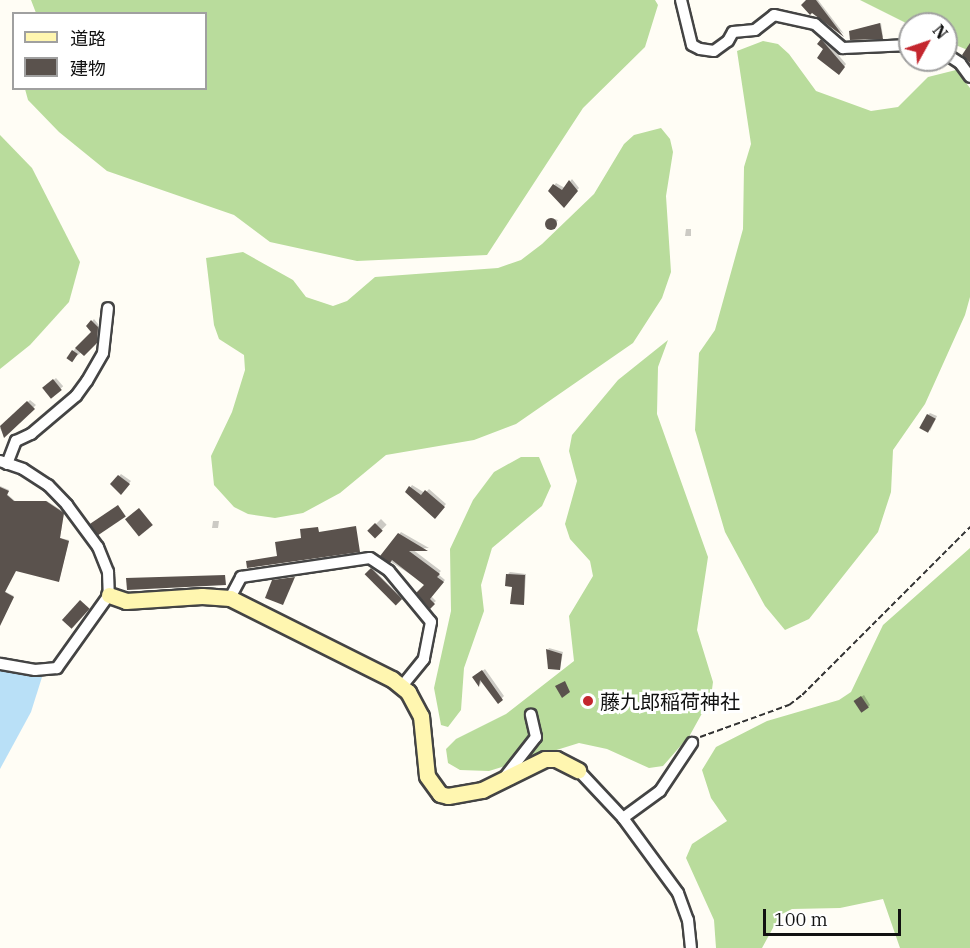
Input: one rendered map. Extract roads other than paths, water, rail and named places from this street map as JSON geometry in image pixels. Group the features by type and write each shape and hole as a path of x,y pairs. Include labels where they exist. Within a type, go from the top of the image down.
{"street":[{"path":"681,0 692,45 700,49 714,51 728,41 733,32 755,30 774,15 815,24 843,48 898,46"},
{"path":"958,62 970,77"},
{"path":"0,664 35,670 57,668 109,595 108,572 98,547 67,505 48,485 4,462 16,441 31,434 76,396 87,381 103,353 109,331 108,308"},
{"path":"230,598 241,577 370,558 389,571 431,622 424,659 402,686"},
{"path":"109,595 126,601 202,596 230,598 402,686 421,716 427,776 440,794 468,793 503,781 545,759 556,759 578,770 623,818 678,893 688,920 691,948"},
{"path":"503,781 536,737 531,715"},
{"path":"623,818 660,791 692,743"}],"water":[{"path":"0,670 42,677 31,712 0,769"}],"place":[{"name":"藤九郎稲荷神社","path":"588,701"}]}
